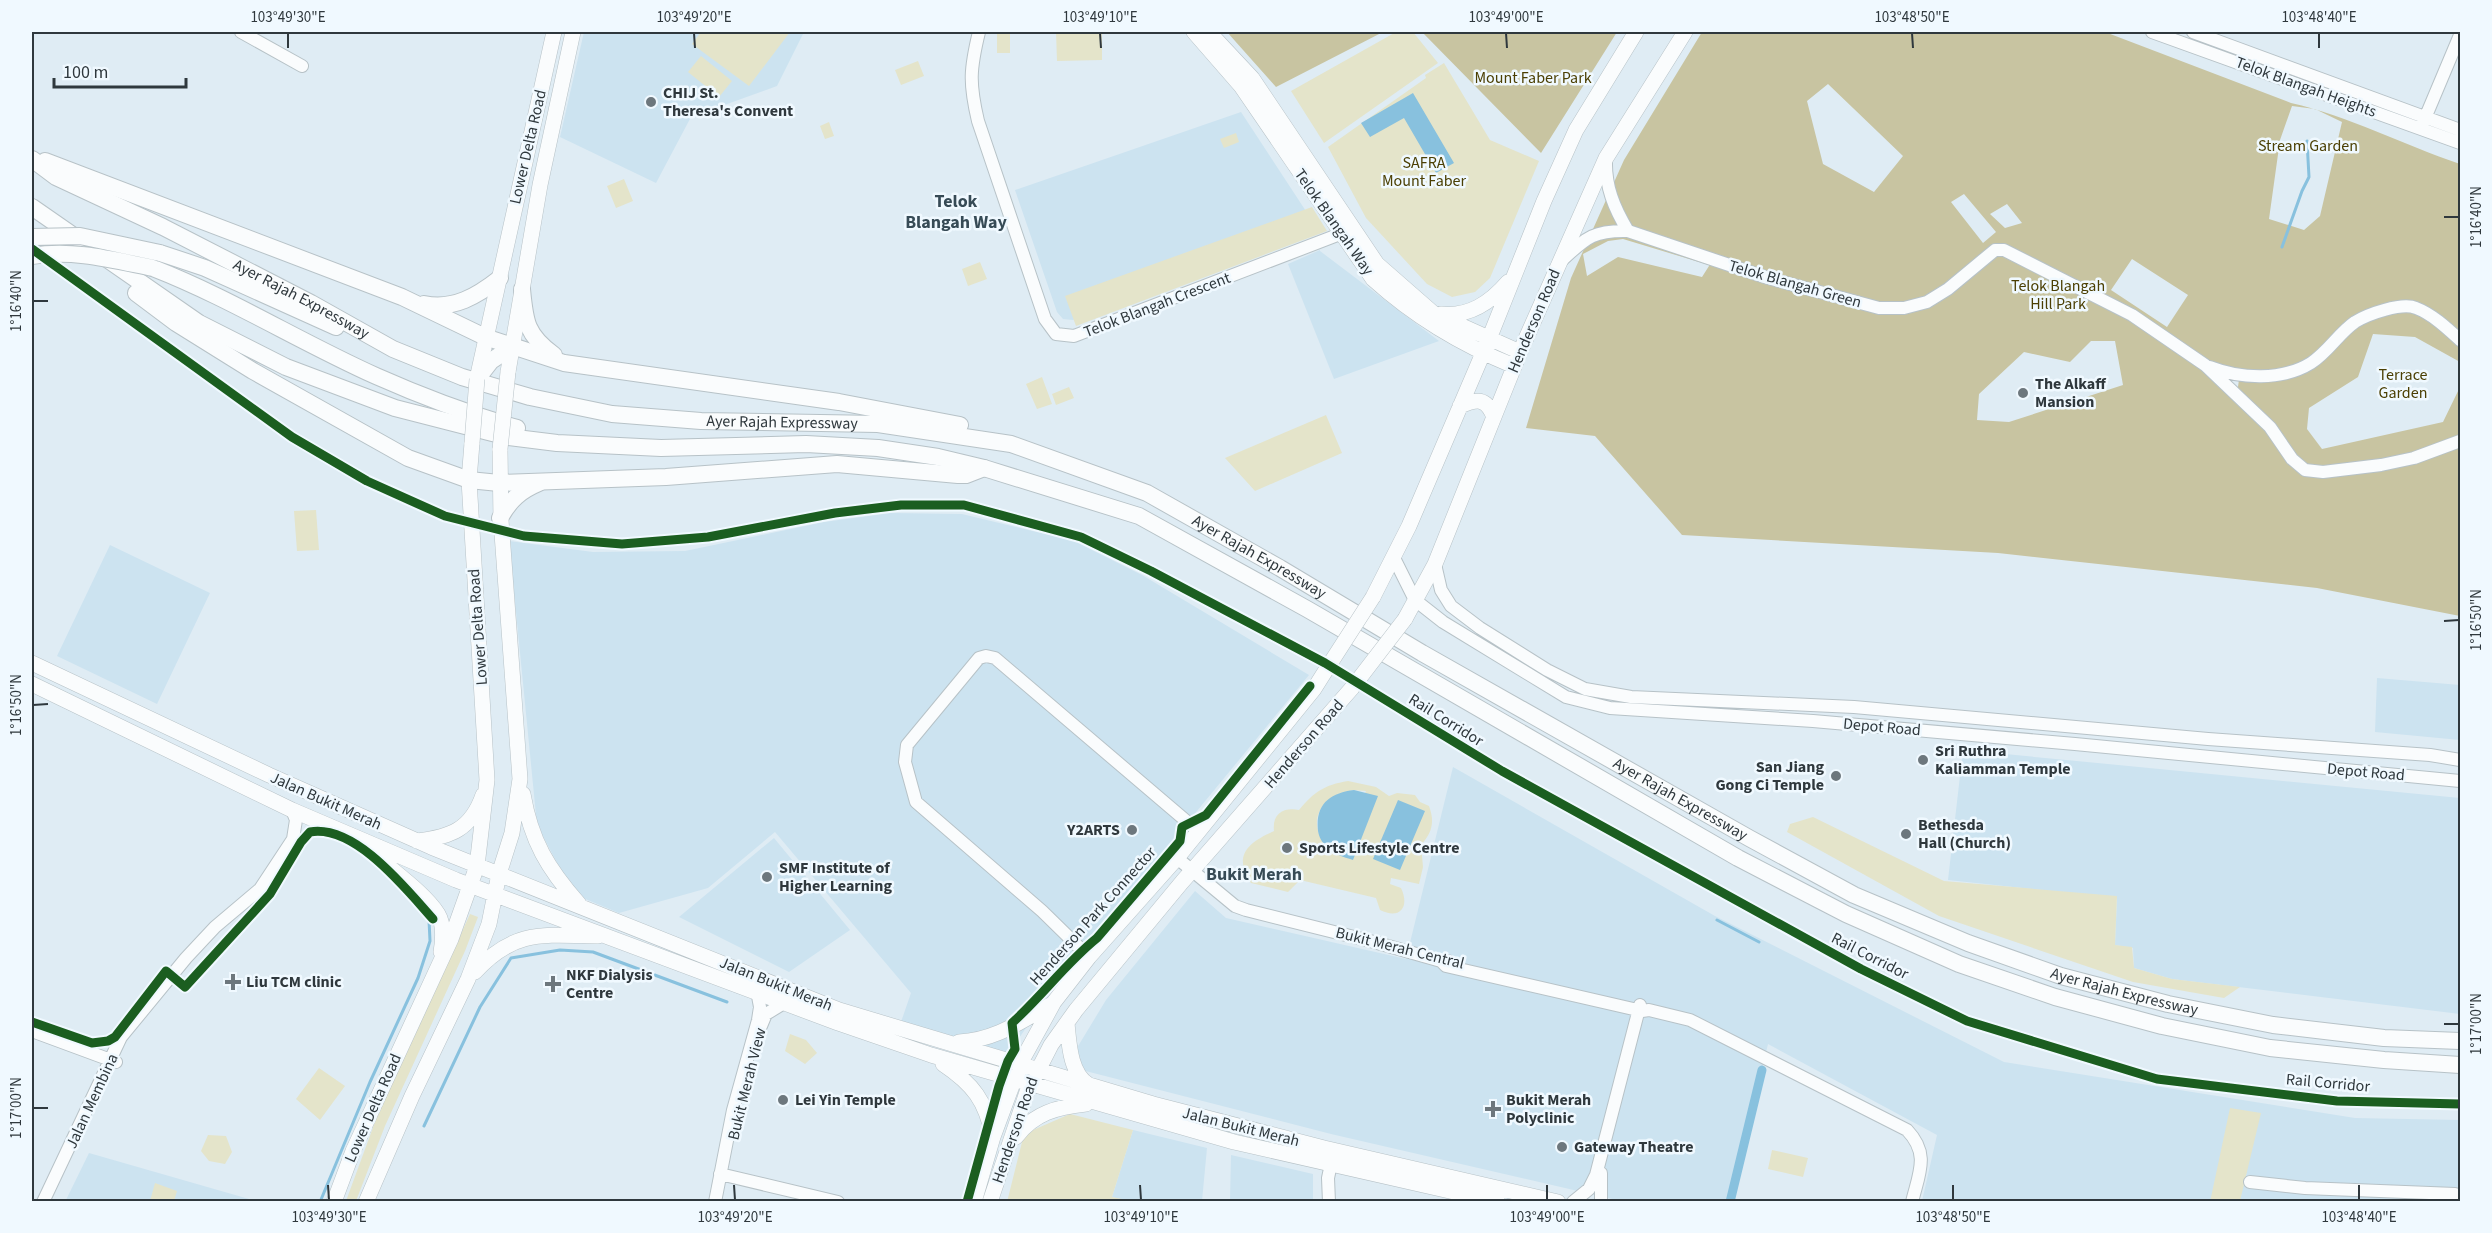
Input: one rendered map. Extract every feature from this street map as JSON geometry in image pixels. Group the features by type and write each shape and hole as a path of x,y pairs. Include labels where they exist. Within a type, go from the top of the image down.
{"highway":[{"path":"32,158 285,251 415,302 485,338 564,363 878,408 973,428 1011,444"},
{"name":"Ayer Rajah Expressway","path":"32,158 64,181 184,238 311,303 393,349 462,377 530,397 602,412 701,421 878,424 1011,444 1147,493 1316,589 1422,653 1749,838 1854,895 1968,943 2061,976 2168,1004 2273,1025 2384,1038 2460,1041"},
{"name":"Ayer Rajah Expressway","path":"32,207 199,323 286,367 395,408 508,437 557,444 661,448 849,445 938,457 984,468 1139,516 1307,609 1738,858 1846,914 1959,964 2055,997 2184,1031 2270,1048 2460,1065"},
{"path":"52,223 104,270 176,323 253,371 408,458 469,480 499,483 666,477 837,464 958,475 966,475 984,468"},
{"path":"32,237 80,236 157,260"},
{"path":"32,256 45,254 157,260 205,268 306,315 393,349"},
{"name":"Ayer Rajah Expressway","path":"157,260 197,285 375,375 467,411 545,437 557,444"},
{"path":"415,302 437,306 466,300 482,292 500,278"},
{"path":"521,297 524,317 533,338 564,363"},
{"path":"480,372 491,360 512,347"},
{"path":"501,520 510,501 525,489 542,481"}],"main road":[{"name":"Lower Delta Road","path":"334,1202 353,1151 451,939 477,866 487,780 469,480 472,443 485,338 554,32"},
{"name":"Lower Delta Road","path":"366,1202 412,1096 468,979 489,924 499,874 512,833 520,779 501,520 500,449 508,372 540,185 573,32"},
{"name":"Telok Blangah Way","path":"1194,32 1241,86 1346,232 1377,264 1433,313 1486,346"},
{"name":"Telok Blangah Way","path":"1209,32 1252,78 1298,144 1373,279 1399,303 1517,359"},
{"name":"Henderson Road","path":"974,1202 993,1137 1020,1064 1054,1002 1089,957 1177,858 1314,689 1373,597 1395,558 1576,130 1636,32"},
{"name":"Henderson Road","path":"990,1202 1030,1084 1067,1023 1191,871 1352,688 1405,619 1435,564 1517,359 1606,158 1685,32"},
{"path":"1433,313 1461,314 1478,308 1494,297 1515,273"},
{"path":"494,302 501,309 514,309 521,297"},
{"path":"1460,406 1473,401 1485,402 1494,417"},
{"name":"Jalan Bukit Merah","path":"32,663 269,776 417,841 838,1010 1153,1104 1324,1148 1558,1202"},
{"name":"Jalan Bukit Merah","path":"32,684 292,810 472,885 784,1003 930,1055 1234,1142 1498,1202"},
{"path":"520,779 528,821 536,844 563,886 580,906"},
{"path":"417,841 445,837 463,826 482,799 487,780"},
{"path":"356,837 373,855 423,897 438,914 443,934 438,963"},
{"path":"468,979 488,957 514,941 547,936 604,936"},
{"path":"949,1043 975,1041 989,1037 1020,1024 1054,1002"},
{"path":"1067,1023 1071,1057 1083,1081 1090,1085"},
{"path":"930,1055 968,1082 979,1096 990,1120 993,1137"},
{"path":"1011,1145 1024,1126 1045,1113 1066,1106 1096,1103"}],"street":[{"path":"241,32 302,66"},
{"name":"Telok Blangah Crescent","path":"979,32 971,64 972,94 978,121 1045,319 1056,334 1074,336 1346,232"},
{"name":"Telok Blangah Heights","path":"2152,32 2423,123 2460,129"},
{"name":"Telok Blangah Heights","path":"2193,32 2423,123 2460,143"},
{"path":"2423,123 2460,35"},
{"path":"1606,158 1606,178 1612,200 1628,231"},
{"name":"Telok Blangah Green","path":"1560,262 1589,237 1606,231 1628,231 1768,278 1879,308 1904,308 1927,302 1948,289 1995,250 2004,250 2122,309 2205,365 2270,427 2292,459 2305,470 2323,472 2381,465 2414,458 2460,441"},
{"name":"Telok Blangah Green","path":"2205,365 2228,374 2252,376 2284,374 2311,363 2355,322 2394,307 2414,307 2439,322 2460,340"},
{"name":"Depot Road","path":"1395,558 1415,600 1443,622 1566,697 1610,708 1813,721 2141,749 2460,781"},
{"name":"Depot Road","path":"1435,564 1442,592 1450,606 1460,614 1554,674 1585,688 1608,693 1631,697 1854,707 2208,739 2430,755 2460,760"},
{"path":"1089,957 1042,911 916,802 905,762 907,745 963,675 979,658 986,656 995,658 1198,831"},
{"path":"2427,778 2430,755"},
{"name":"Jalan Membina","path":"52,1202 113,1062 121,1037 133,1020 215,927 260,889 293,839 296,820 292,810"},
{"name":"Jalan Membina","path":"44,1202 126,1039 218,930 264,891 303,831 317,820"},
{"name":"Bukit Merah Central","path":"1177,858 1235,906 1246,910 1374,942 1443,963 1461,963 1678,1016 1707,1027 1907,1130 1917,1140 1922,1151 1912,1202"},
{"name":"Bukit Merah View","path":"721,1202 722,1177 733,1110 758,1020 760,1007 757,992"},
{"name":"Bukit Merah View","path":"715,1202 746,1075 762,1022 772,1009 784,1003"},
{"path":"1572,1202 1589,1189 1596,1175 1642,1009"},
{"path":"1601,1202 1600,1176 1642,1009"},
{"path":"32,1031 113,1062"},
{"path":"1329,1202 1328,1178 1331,1164"},
{"path":"722,1177 822,1202"},
{"path":"722,1177 838,1202"},
{"path":"2250,1182 2305,1188 2446,1193 2459,1195 2460,1199"}],"shaded area":[{"name":"CHIJ St. Theresa's Convent","path":"584,32 804,32 777,86 691,117 656,183 560,137"},
{"path":"1241,112 1317,228 1073,320 1063,319 1057,312 1015,190"},
{"path":"1320,250 1439,341 1334,379 1288,264"},
{"path":"891,513 962,514 1074,541 1142,575 1309,675 1066,970 1008,1054 901,1022 911,993 775,832 708,888 619,913 583,898 564,876 537,825 509,541 593,552 685,551 824,522"},
{"path":"110,545 210,593 157,704 57,656"},
{"path":"2377,678 2460,685 2460,740 2375,732"},
{"path":"1963,750 2460,798 2460,1014 2172,979 2134,968 2133,948 2115,945 2117,898 1948,880"},
{"path":"1453,767 1715,916 2004,1062 2355,1118 2460,1120 2460,1201 1922,1201 1937,1135 1768,1044 1730,1202 1621,1201 1331,1134 1066,1066 1106,1000 1195,891 1226,918 1406,959"},
{"name":"SMF Institute of Higher Learning","path":"774,838 850,930 789,972 679,917"},
{"path":"1133,1130 1207,1148 1202,1201 1132,1202 1112,1197"},
{"path":"89,1153 256,1201 65,1202"},
{"path":"1231,1155 1313,1174 1313,1201 1230,1201"}],"green space":[{"path":"701,32 790,32 749,86 692,44"},
{"path":"997,32 1010,32 1010,53 997,53"},
{"path":"1056,32 1102,32 1102,60 1057,61"},
{"path":"1227,32 1383,32 1276,87"},
{"path":"1396,32 1413,32 1438,63 1324,143 1291,91"},
{"name":"Mount Faber Park","path":"1422,32 1617,32 1541,153"},
{"name":"Telok Blangah Hill Park","path":"1702,32 2105,32 2291,103 2313,109 2292,106 2280,140 2269,219 2304,230 2320,216 2342,122 2318,110 2460,164 2460,362 2415,337 2373,334 2358,377 2309,408 2307,429 2322,449 2443,422 2460,387 2460,616 2317,588 1998,553 1682,535 1595,436 1526,428 1571,278 1624,160","holes":["1828,84 1903,156 1874,192 1823,164 1807,101","1964,194 1996,232 1983,243 1951,202","2007,204 2022,223 2005,228 1990,214","1623,239 1709,266 1702,277 1618,257 1587,276 1583,254 1608,241","2132,259 2188,295 2167,327 2111,290","2091,341 2115,341 2123,385 2009,422 1977,420 1979,394 2024,352 2070,362","2216,366 2240,372 2238,387 2229,395"]},
{"path":"701,56 732,81 719,97 688,72"},
{"path":"918,61 924,76 901,85 895,70"},
{"name":"SAFRA Mount Faber","path":"1444,63 1490,140 1539,161 1490,278 1475,292 1452,297 1427,284 1366,218 1328,147"},
{"path":"829,122 834,136 825,139 820,126"},
{"path":"1236,133 1239,142 1224,148 1220,139"},
{"path":"624,179 633,201 616,208 607,186"},
{"path":"1312,207 1327,231 1076,326 1065,296"},
{"path":"980,262 987,279 968,286 962,269"},
{"path":"1042,377 1052,404 1037,409 1026,384"},
{"path":"1069,387 1074,398 1056,405 1052,394"},
{"path":"1326,415 1342,453 1255,491 1225,458"},
{"path":"316,510 319,550 297,551 294,511"},
{"name":"Sports Lifestyle Centre","path":"1348,781 1376,787 1389,796 1397,793 1415,795 1420,802 1429,806 1432,822 1430,832 1421,845 1423,867 1419,884 1391,878 1390,884 1401,888 1404,895 1404,906 1398,912 1387,913 1380,910 1376,898 1300,880 1288,892 1251,883 1246,873 1243,857 1246,851 1257,840 1274,831 1275,820 1280,813 1293,809 1299,810 1320,790","holes":["1354,790 1366,791 1337,854 1326,845 1320,835 1317,825 1318,815 1330,799 1341,793"]},
{"path":"1813,817 1944,881 2117,896 2115,945 2132,947 2134,968 2172,979 2240,987 2224,998 2133,982 1939,916 1787,832 1790,824"},
{"path":"470,914 478,917 465,951 385,1126 356,1201 346,1201 375,1122"},
{"path":"790,1034 806,1040 817,1053 805,1064 785,1051"},
{"path":"319,1068 345,1086 320,1120 296,1099"},
{"path":"2230,1108 2261,1113 2240,1201 2210,1202"},
{"path":"1070,1114 1133,1130 1112,1197 1132,1201 1007,1202 1024,1134"},
{"path":"208,1135 226,1136 232,1152 225,1164 209,1161 201,1151"},
{"path":"1772,1150 1808,1158 1803,1177 1768,1169"},
{"path":"155,1183 177,1191 174,1201 150,1201"}],"water":[{"path":"1413,93 1454,163 1436,173 1404,118 1370,137 1361,123"},
{"path":"1354,790 1378,796 1353,860 1336,853 1322,842 1318,822 1322,807 1331,797"},
{"path":"1398,800 1425,811 1400,870 1373,859"}],"waterway":[{"path":"2282,247 2309,177 2307,141"},
{"path":"320,1202 370,1082 418,978 430,941 429,920"},
{"path":"1717,920 1759,942"},
{"path":"424,1126 480,1007 511,958 560,950 593,952 727,1002"},
{"path":"1730,1202 1762,1070"}],"cycle path":[{"name":"Rail Corridor","path":"32,249 292,437 367,481 445,516 524,536 622,544 708,537 835,513 901,505 964,505 1081,537 1151,571 1325,663 1502,771 1861,969 1967,1021 2157,1079 2337,1101 2460,1104"},
{"name":"Henderson Park Connector","path":"967,1202 999,1086 1015,1049 1012,1023 1097,938 1180,841 1182,827 1206,815 1310,686"},
{"path":"32,1022 92,1043 108,1041 115,1037 166,971 185,987 270,894 301,842 310,832 327,832 362,848 394,876 433,919"}],"place":[{"name":"CHIJ St. Theresa's Convent","path":"651,102"},
{"name":"The Alkaff Mansion","path":"2023,393"},
{"name":"Sri Ruthra Kaliamman Temple","path":"1923,760"},
{"name":"San Jiang Gong Ci Temple","path":"1836,776"},
{"name":"Y2ARTS","path":"1132,830"},
{"name":"Bethesda Hall (Church)","path":"1906,834"},
{"name":"Sports Lifestyle Centre","path":"1287,848"},
{"name":"SMF Institute of Higher Learning","path":"767,877"},
{"name":"Liu TCM clinic","path":"233,982"},
{"name":"NKF Dialysis Centre","path":"553,984"},
{"name":"Lei Yin Temple","path":"783,1100"},
{"name":"Bukit Merah Polyclinic","path":"1493,1109"},
{"name":"Gateway Theatre","path":"1562,1147"}],"district":[{"name":"Telok Blangah Way","path":"956,211"},
{"name":"Bukit Merah","path":"1254,874"}],"park label":[{"name":"Stream Garden","path":"2308,146"},
{"name":"Terrace Garden","path":"2403,384"}]}
